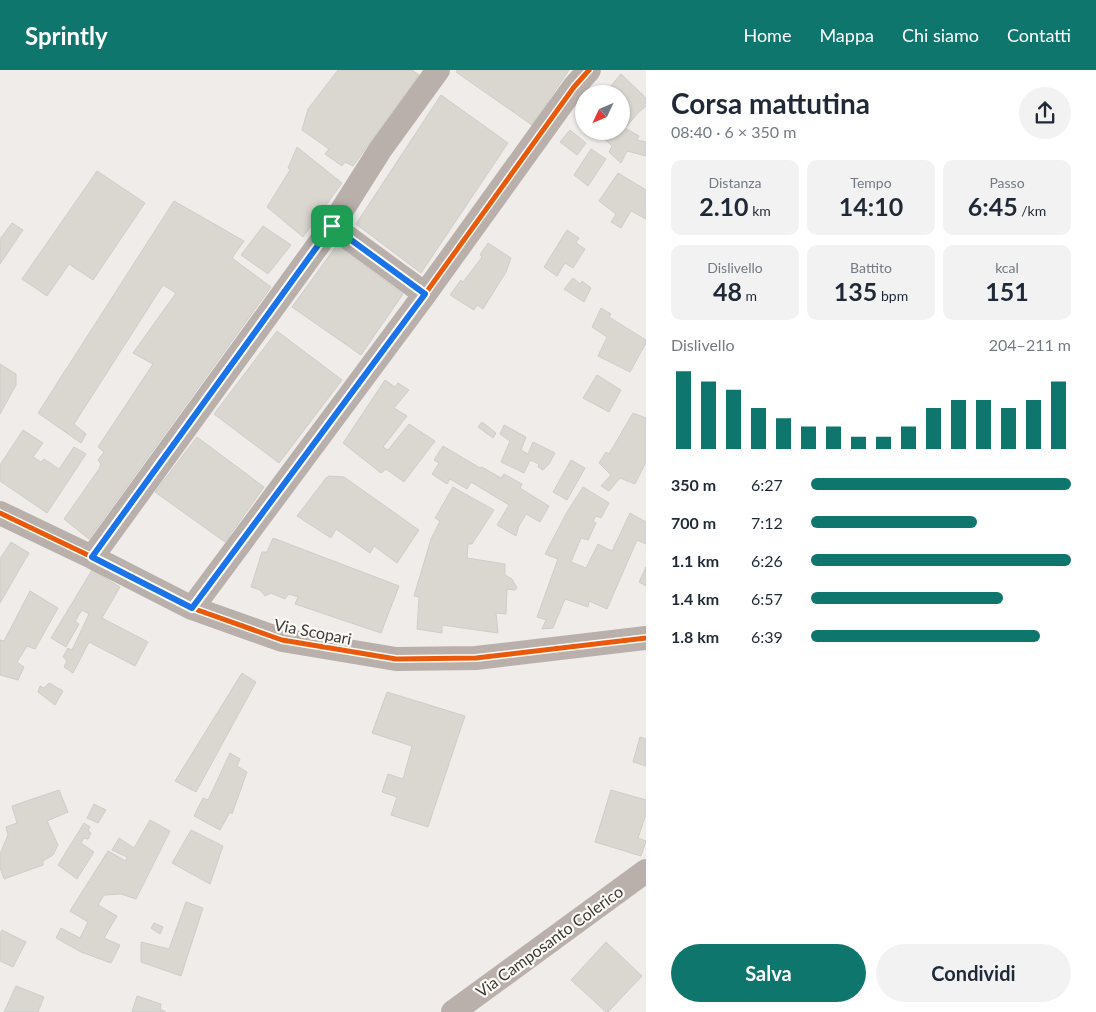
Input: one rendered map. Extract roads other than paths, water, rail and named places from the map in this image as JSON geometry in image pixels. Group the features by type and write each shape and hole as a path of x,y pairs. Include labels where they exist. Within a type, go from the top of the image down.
{"street":[{"path":"92,557 332,226 380,150 438,70"},
{"path":"192,608 425,294 574,87 589,70"},
{"path":"332,226 425,294"},
{"name":"Via Scopari","path":"0,513 192,608 282,640 396,659 476,658 646,638"},
{"name":"Via Camposanto Colerico","path":"453,1012 646,871"}]}
